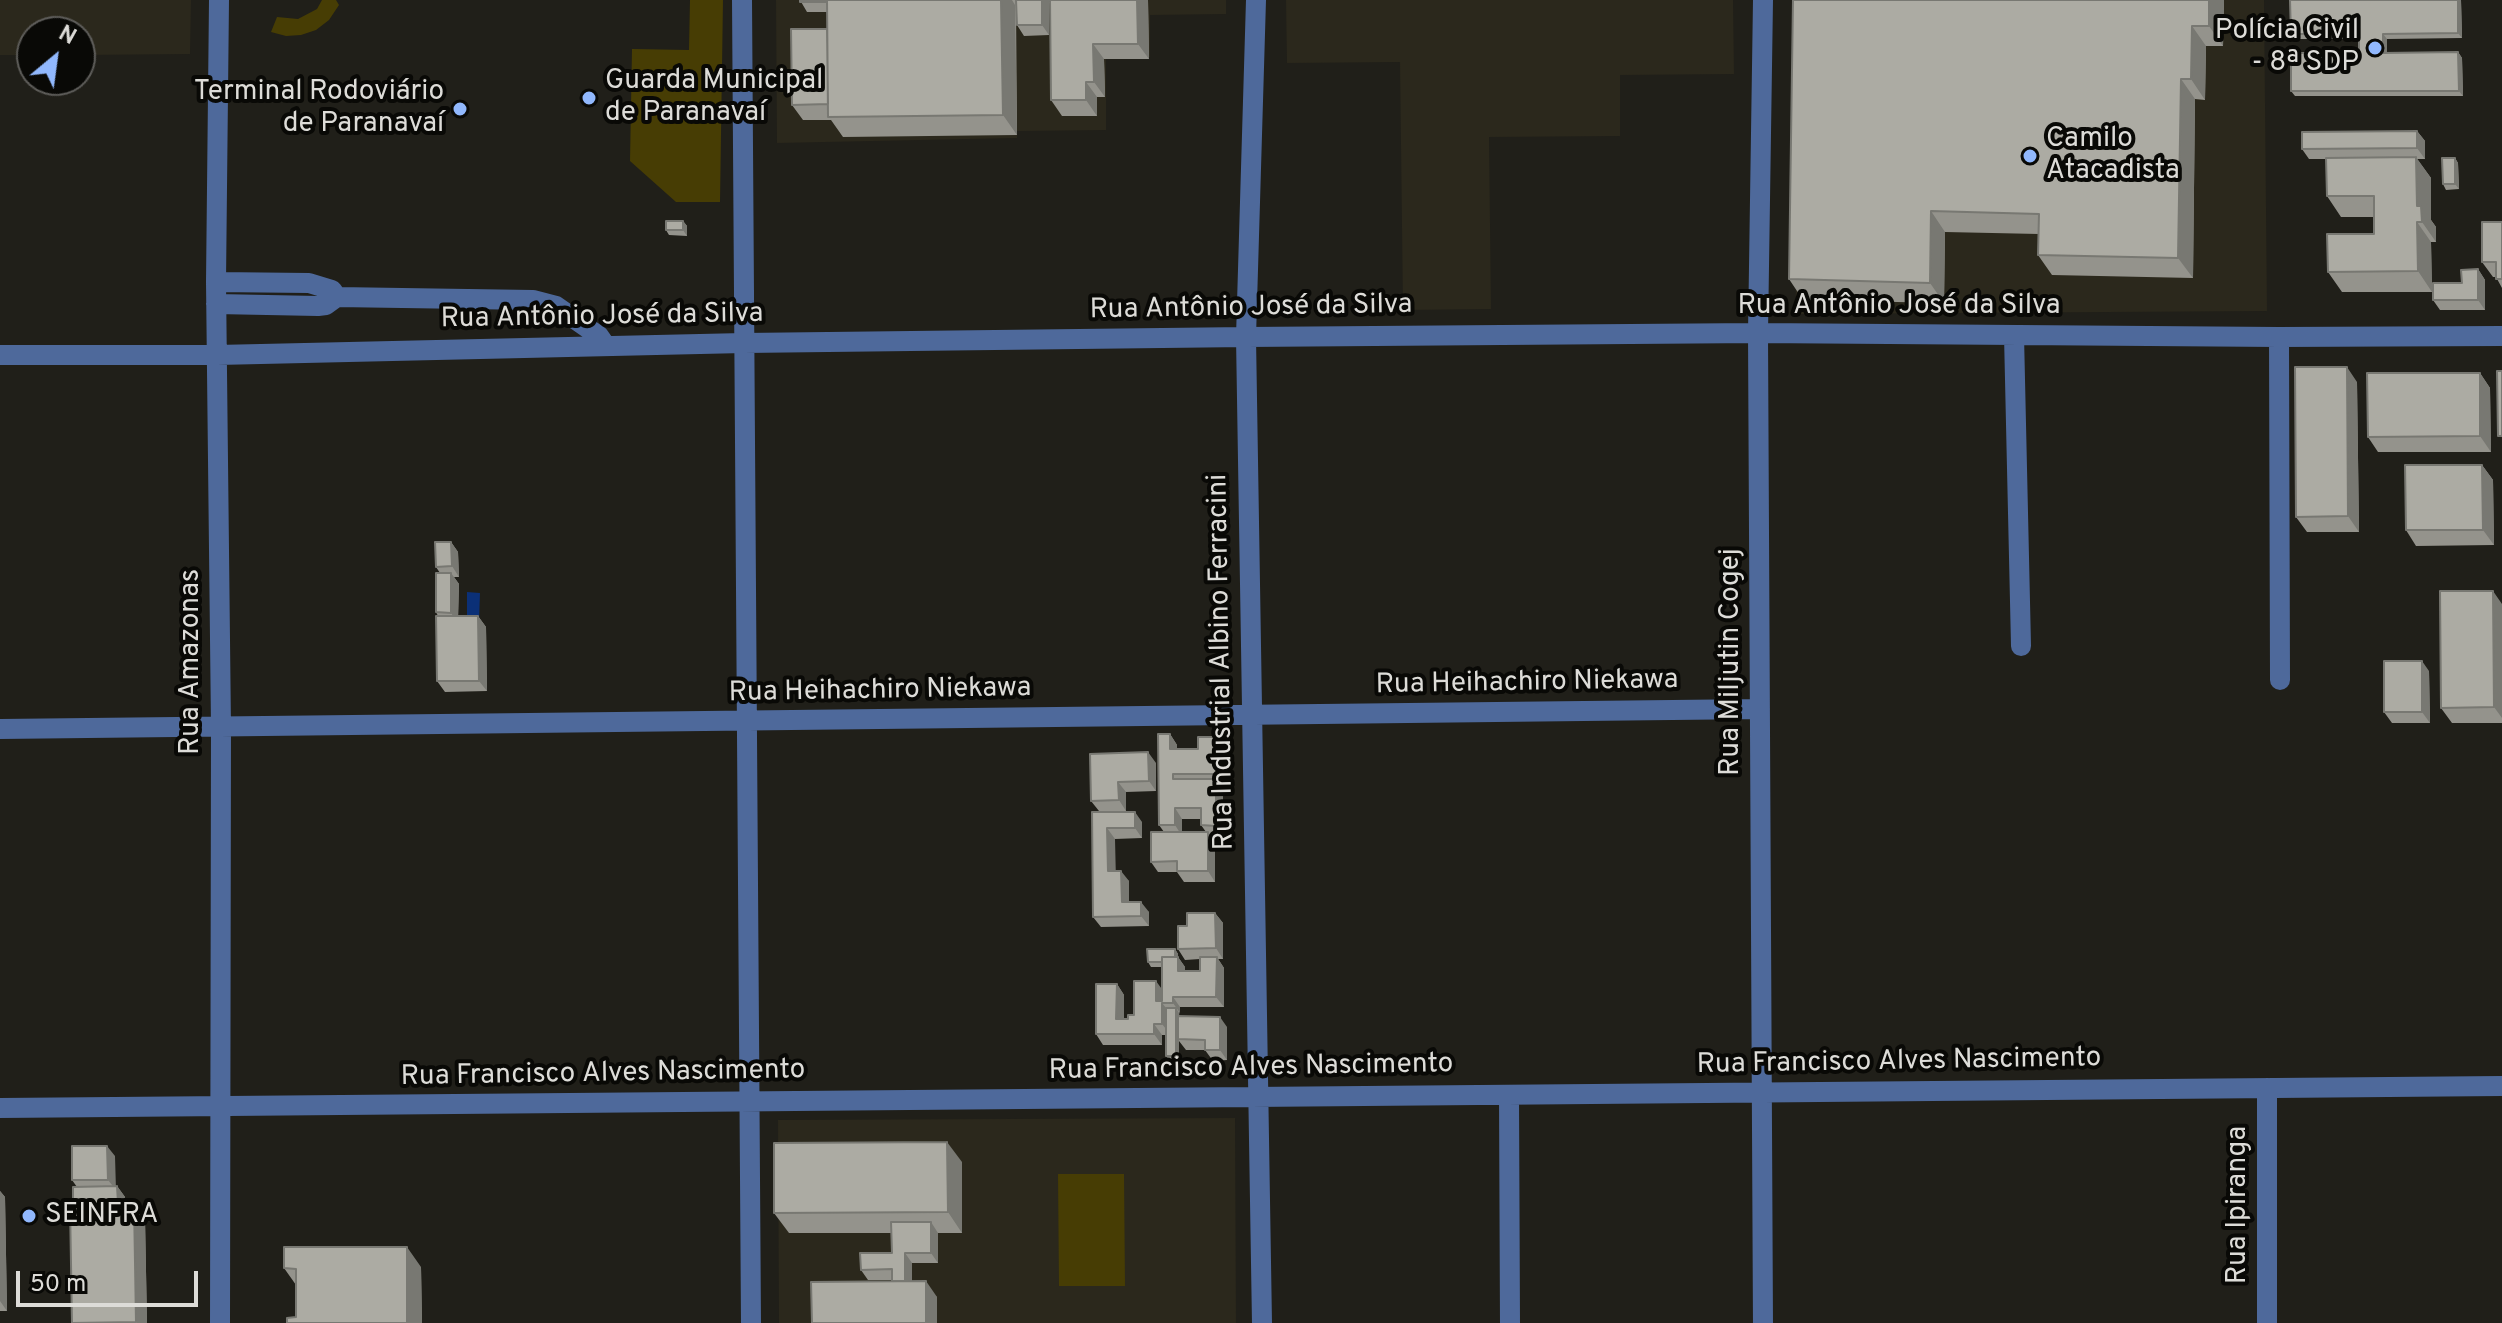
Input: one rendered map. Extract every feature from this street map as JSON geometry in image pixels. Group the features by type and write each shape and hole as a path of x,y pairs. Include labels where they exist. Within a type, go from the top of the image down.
{"street":[{"name":"Rua Amazonas","path":"219,0 216,304 221,728 220,1323"},
{"path":"742,0 751,1323"},
{"name":"Rua Industrial Albino Ferracini","path":"1256,0 1246,337 1262,1323"},
{"name":"Rua Miljutin Cogej","path":"1763,0 1758,333 1763,1323"},
{"path":"216,282 309,283 332,290 337,297"},
{"path":"216,304 318,306 326,305 337,297 533,300 556,306 599,336 606,346"},
{"name":"Rua Antônio José da Silva","path":"0,355 217,355 744,343 1758,333 2502,336"},
{"path":"2014,335 2021,646"},
{"path":"2279,337 2280,680"},
{"name":"Rua Heihachiro Niekawa","path":"0,729 1760,709"},
{"name":"Rua Francisco Alves Nascimento","path":"0,1108 2502,1086"},
{"name":"Rua Ipiranga","path":"2267,1088 2267,1323"},
{"path":"1509,1095 1510,1323"}],"shaded area":[{"path":"0,0 191,0 190,54 96,55 96,16 16,16 16,55 0,55"},
{"path":"322,0 336,0 339,5 329,20 316,30 286,36 271,32 277,17 298,19 317,9"},
{"path":"690,0 723,0 720,202 676,202 630,161 632,49 689,50"},
{"path":"776,0 1226,0 1226,14 1150,15 1150,57 1106,57 1106,130 1017,131 1017,138 777,143"},
{"path":"1286,0 1733,0 1734,74 1620,75 1620,136 1489,137 1491,309 1403,310 1400,62 1287,63"},
{"name":"Camilo Atacadista","path":"1793,0 2264,0 2267,311 1796,314"},
{"path":"1235,1118 1236,1323 779,1323 778,1120"},
{"path":"1058,1174 1124,1174 1125,1286 1059,1286"}],"water":[{"path":"467,592 480,593 479,622 467,617"}],"building":[{"path":"827,0 827,2 800,2"},
{"path":"827,0 1001,0 1003,115 828,117"},
{"path":"1016,0 1042,0 1042,25 1017,25"},
{"path":"1050,0 1137,0 1138,44 1093,44 1094,82 1086,82 1086,100 1051,100"},
{"name":"Camilo Atacadista","path":"1793,0 2209,0 2209,26 2192,26 2191,79 2181,79 2178,258 2038,255 2039,214 1931,211 1930,283 1789,279"},
{"name":"Polícia Civil - 8ª SDP","path":"2290,0 2458,0 2458,33 2383,34 2383,53 2458,52 2459,91 2291,91 2291,53 2359,53 2359,34 2291,34"},
{"path":"791,29 827,29 828,104 792,105"},
{"path":"2417,131 2417,148 2302,149 2302,132"},
{"path":"2416,157 2417,206 2421,206 2422,222 2417,222 2418,271 2328,272 2327,234 2374,234 2374,196 2327,196 2326,158"},
{"path":"2442,158 2455,158 2455,184 2443,184"},
{"path":"666,221 683,221 683,230 666,230"},
{"path":"2482,222 2502,222 2502,279 2496,279 2496,262 2482,262"},
{"path":"2478,269 2478,300 2433,300 2433,283 2462,283 2461,270"},
{"path":"2295,367 2347,367 2348,516 2296,517"},
{"path":"2497,371 2502,371 2502,436 2498,436"},
{"path":"2367,373 2480,373 2480,436 2368,437"},
{"path":"2405,465 2482,465 2483,530 2406,530"},
{"path":"435,542 451,542 452,566 436,567"},
{"path":"436,573 451,573 451,613 436,612"},
{"path":"2440,591 2493,591 2494,707 2441,708"},
{"path":"436,616 478,616 479,681 437,681"},
{"path":"2384,661 2422,661 2422,712 2384,712"},
{"path":"1158,734 1170,734 1170,749 1198,749 1198,737 1224,737 1224,761 1217,761 1217,774 1173,774 1173,779 1216,779 1216,826 1201,825 1201,808 1175,808 1175,825 1159,825"},
{"path":"1148,752 1149,781 1118,782 1119,800 1091,801 1090,754"},
{"path":"1092,812 1135,812 1135,828 1107,828 1108,871 1121,871 1122,902 1141,902 1141,916 1093,917"},
{"path":"1151,832 1208,832 1208,871 1177,871 1177,861 1151,862"},
{"path":"1187,913 1215,913 1216,948 1178,949 1178,926 1187,926"},
{"path":"1147,949 1175,949 1175,957 1162,957 1162,962 1148,962"},
{"path":"1162,957 1178,957 1178,971 1200,971 1200,957 1217,957 1216,997 1173,997 1173,1003 1162,1003 1162,1024 1154,1024 1154,1034 1096,1034 1096,984 1117,984 1116,1019 1128,1019 1128,1015 1134,1015 1134,981 1156,981 1156,1001 1162,1001"},
{"path":"1166,1008 1176,1008 1176,1056 1166,1056"},
{"path":"1178,1016 1220,1017 1220,1050 1205,1050 1205,1040 1178,1039"},
{"path":"947,1142 948,1212 774,1213 774,1143"},
{"path":"72,1146 107,1146 108,1180 72,1180"},
{"path":"117,1186 118,1203 73,1204 73,1187"},
{"path":"134,1203 136,1322 72,1323 70,1204"},
{"path":"891,1222 931,1222 931,1253 905,1253 905,1281 892,1281 892,1269 861,1270 860,1253 892,1253"},
{"path":"284,1247 407,1247 407,1323 287,1323 287,1318 296,1317 296,1269 284,1268"},
{"path":"926,1281 926,1323 812,1323 811,1282"}],"place":[{"name":"Polícia Civil - 8ª SDP","path":"2375,48"},
{"name":"Guarda Municipal de Paranavaí","path":"589,98"},
{"name":"Terminal Rodoviário de Paranavaí","path":"460,109"},
{"name":"Camilo Atacadista","path":"2030,156"},
{"name":"SEINFRA","path":"29,1216"}]}
